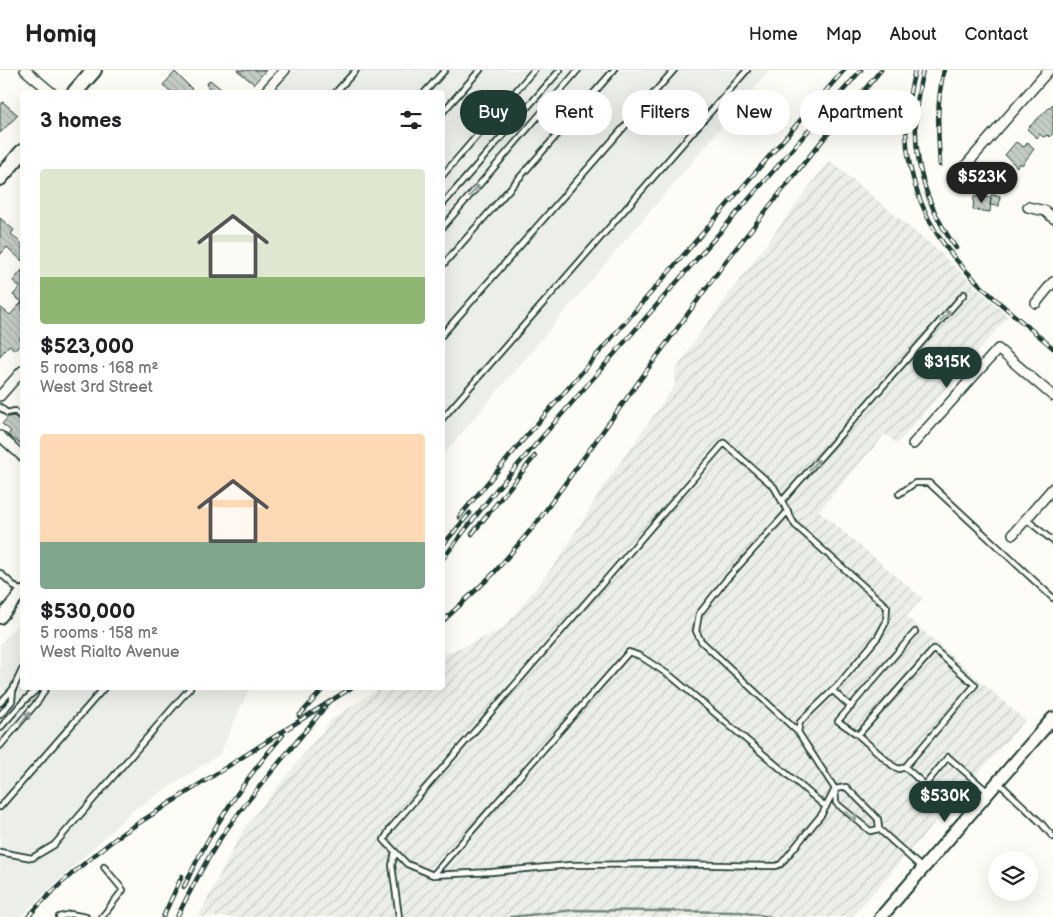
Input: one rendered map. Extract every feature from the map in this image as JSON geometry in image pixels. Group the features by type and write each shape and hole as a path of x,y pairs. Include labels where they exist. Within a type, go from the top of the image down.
{"main road":[{"path":"77,90 94,70"},
{"path":"1,174 20,154"},
{"path":"885,913 1053,718"}],"street":[{"path":"25,70 49,90"},
{"path":"268,90 285,70"},
{"path":"953,180 1049,70"},
{"path":"1028,207 1044,211 1053,218"},
{"path":"1036,302 1053,282"},
{"path":"913,444 998,349 1053,396"},
{"path":"0,396 20,373"},
{"path":"0,436 20,454"},
{"path":"1014,534 1053,488"},
{"path":"0,618 20,595"}],"lane":[{"path":"338,90 356,70"},
{"path":"427,90 445,70"},
{"path":"445,110 480,70"},
{"path":"445,173 534,70"},
{"path":"445,202 560,70"},
{"path":"445,225 578,70"},
{"path":"445,263 614,70"},
{"path":"445,332 674,70"},
{"path":"445,416 747,70"},
{"path":"782,501 964,294"},
{"path":"0,407 7,414 15,411 20,416"},
{"path":"798,732 800,722 832,690 878,637 886,622 887,607 795,525 774,487 724,443 390,829 384,840 407,864 433,875 570,865 776,866 781,864 822,814 835,789"},
{"path":"898,494 915,484 929,483 1053,598"},
{"path":"788,511 726,580 699,614 696,631 706,646 798,732 835,789 836,803 870,831 879,829"},
{"path":"1026,519 1053,541"},
{"path":"0,573 20,591"},
{"path":"858,735 934,649 975,685 905,767 899,769 838,721 915,632"},
{"path":"433,875 629,652 640,656 672,677 826,807"},
{"path":"0,703 13,689 20,674"},
{"path":"0,715 12,701 13,689"},
{"path":"0,728 22,702 36,690"},
{"path":"0,746 39,700 45,690"},
{"path":"0,807 102,690"},
{"path":"0,852 32,858 54,845 188,690"},
{"path":"832,690 851,706"},
{"path":"905,767 925,785 948,758 988,792"},
{"path":"998,782 1053,837"},
{"path":"835,789 846,787 878,819 879,829 923,869"},
{"path":"394,852 392,865 399,917"},
{"path":"102,917 123,890 104,867"},
{"path":"59,917 70,914 86,917"}],"shaded area":[{"path":"294,70 770,70 753,90 718,90 718,131 445,453 445,90 276,90"},
{"path":"829,160 937,250 1008,317 897,444 885,434 819,511 922,598 907,617 1025,720 852,917 198,917 243,830 332,719 377,690 445,690 445,654 503,629 559,559 603,487 675,385 675,372 695,340"},
{"path":"20,621 20,690 248,690 220,754 135,809 20,917 0,917 0,644"}],"building":[{"path":"237,70 266,70 254,84"},
{"path":"175,72 192,89 169,90 163,85"},
{"path":"210,80 222,90 212,90 206,85"},
{"path":"3,102 18,115 0,133 0,106"},
{"path":"1053,104 1053,133 1050,137 1048,135 1043,137 1040,134 1037,138 1027,129"},
{"path":"1016,142 1024,147 1028,142 1034,149 1022,165 1020,163 1017,167 1005,155"},
{"path":"995,166 1002,172 1002,180 995,188 984,179"},
{"path":"991,195 1000,196 999,206 990,205"},
{"path":"974,196 991,198 990,212 973,210"},
{"path":"0,218 14,230 11,234 20,242 20,259 7,247 0,255"},
{"path":"20,272 20,287 13,281"},
{"path":"20,287 20,300 13,295"},
{"path":"20,304 20,344 15,350 9,345 0,356 0,307 10,315"},
{"path":"14,416 20,420 20,444 8,435 11,431 2,424 8,417"}],"waterway":[{"path":"511,917 574,910 740,912 771,917"}],"railway":[{"path":"459,517 524,439 844,70"},
{"path":"445,556 496,490 861,70"},
{"path":"445,619 493,574 535,525 726,261 881,70"},
{"path":"915,70 907,115 907,149 915,185 928,219 948,249 970,275 1053,348"},
{"path":"923,70 916,118 919,163 924,185 932,206 956,248"},
{"path":"940,165 938,129 941,82 944,70"},
{"path":"472,534 535,456"},
{"path":"445,542 470,513"},
{"path":"299,716 322,690"},
{"path":"28,917 62,883 123,833 348,690"},
{"path":"177,917 220,839 325,707"},
{"path":"184,887 204,847 228,808 254,770 283,735"},
{"path":"163,917 182,876"}]}
